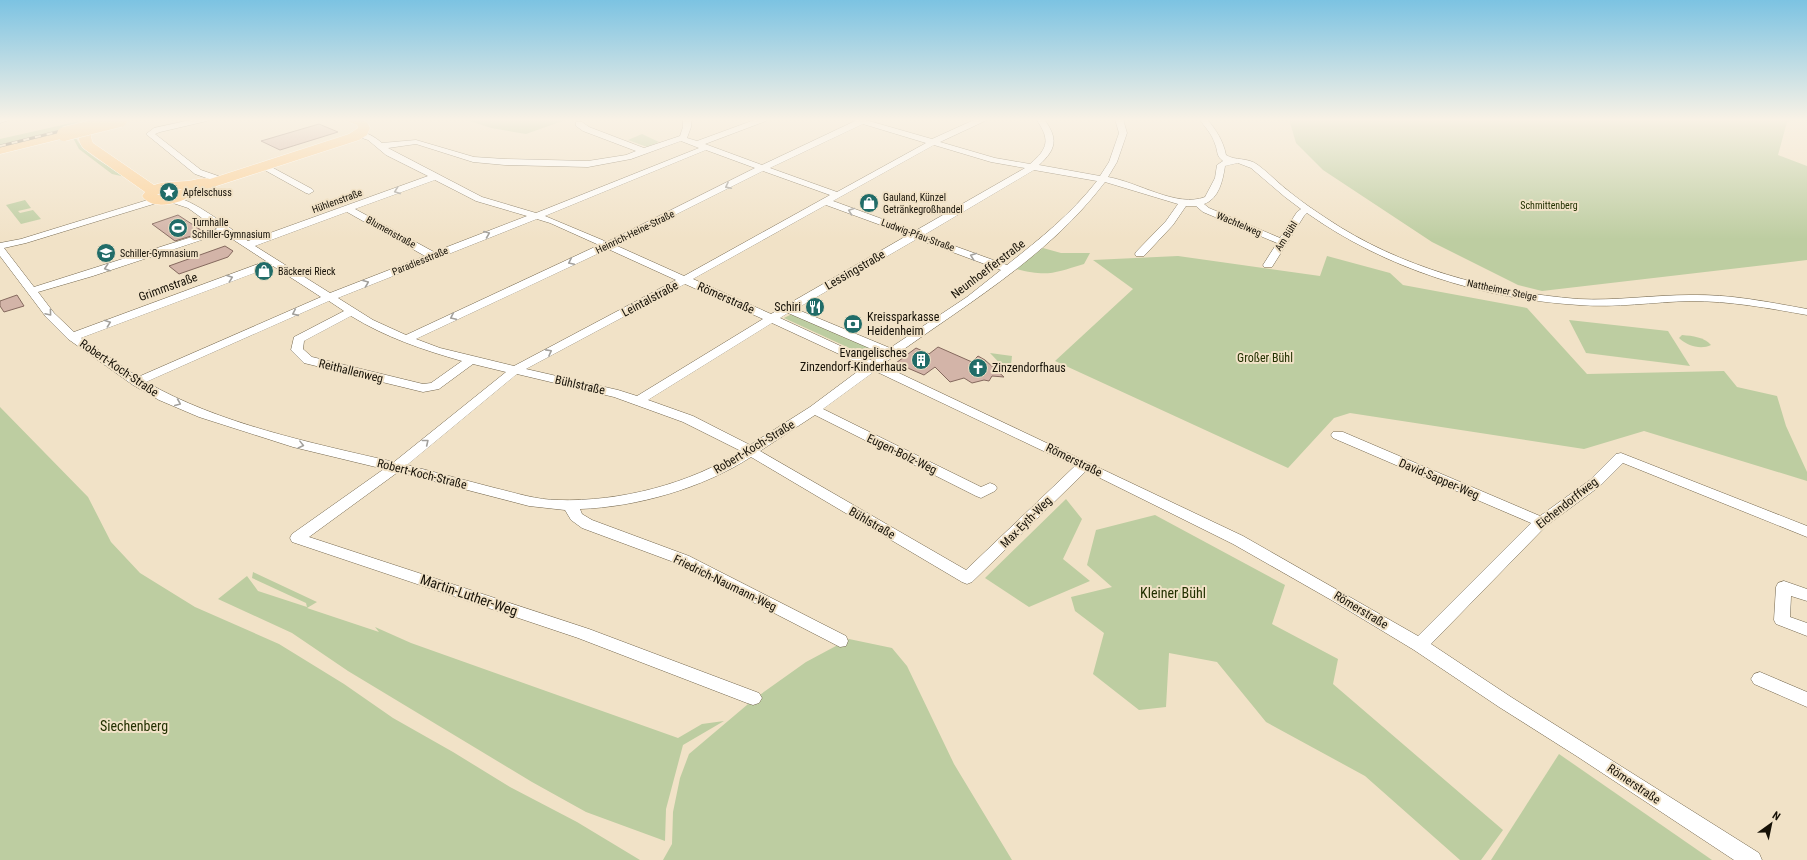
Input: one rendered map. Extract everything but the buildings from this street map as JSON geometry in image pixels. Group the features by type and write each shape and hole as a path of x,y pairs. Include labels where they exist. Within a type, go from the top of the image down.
{"main road":[{"path":"108,159 158,195 189,194 217,178 285,159"},
{"path":"122,159 153,182 158,195"}],"street":[{"path":"182,159 198,172 217,178"},
{"name":"Römerstraße","path":"400,159 434,178 491,204 539,216 772,318 875,365 1238,540 1420,645 1505,702 1584,751 1752,860"},
{"path":"474,159 557,164 603,162 617,159"},
{"name":"Paradiesstraße","path":"137,382 330,297 496,231 539,216 671,159"},
{"path":"737,159 837,195"},
{"name":"Heinrich-Heine-Straße","path":"406,339 606,246 780,159"},
{"name":"Leintalstraße","path":"396,467 514,371 684,280 902,159"},
{"path":"991,159 1103,178 1124,183 1183,203 1198,203 1206,201 1212,195 1219,178 1221,165 1230,161"},
{"name":"Lessingstraße","path":"638,401 772,318 1024,172 1042,159"},
{"name":"Neunhoefferstraße","path":"875,365 971,299 1060,228 1086,201 1108,172 1114,159"},
{"name":"Nattheimer Steige","path":"1230,161 1250,164 1306,210 1352,239 1397,260 1457,280 1516,295 1558,300 1604,303 1705,298 1733,300 1807,312"},
{"path":"264,166 309,191"},
{"name":"Hühlenstraße","path":"246,244 434,178"},
{"name":"Bühlstraße","path":"189,194 223,230 380,328 406,339 471,360 601,390 638,401 688,420 751,451 967,578"},
{"path":"0,248 100,217 158,195"},
{"name":"Ludwig-Pfau-Straße","path":"826,202 1010,269"},
{"path":"1140,254 1170,223 1183,203"},
{"name":"Wachtelweg","path":"1198,203 1206,210 1282,242"},
{"name":"Blumenstraße","path":"348,209 433,256"},
{"name":"Am Bühl","path":"1268,264 1300,214 1306,210"},
{"path":"31,291 223,230"},
{"name":"Robert-Koch-Straße","path":"0,248 50,315 72,337 137,382 163,397 204,414 298,444 529,501 571,506 631,498 677,486 719,470 814,410 875,365"},
{"name":"Grimmstraße","path":"72,337 274,262"},
{"path":"788,309 891,354"},
{"name":"Reithallenweg","path":"352,311 298,338 297,350 308,360 423,388 435,386 471,360"},
{"name":"Eugen-Bolz-Weg","path":"814,410 981,493 990,488"},
{"name":"David-Sapper-Weg","path":"1338,435 1541,522"},
{"name":"Eichendorffweg","path":"1420,645 1541,522 1595,483 1621,457 1807,532"},
{"name":"Max-Eyth-Weg","path":"967,578 1008,542 1036,511 1084,465"},
{"name":"Martin-Luther-Weg","path":"396,467 297,538 477,597 651,657 753,698"},
{"name":"Friedrich-Naumann-Weg","path":"571,506 576,517 587,524 684,560 840,641"},
{"path":"1807,595 1784,587 1782,620 1807,630"},
{"path":"1760,679 1807,700"}],"green space":[{"path":"92,159 97,159 130,178 112,174"},
{"name":"Schmittenberg","path":"1312,159 1789,159 1807,166 1807,260 1542,291 1518,285 1432,242 1323,170"},
{"path":"25,200 31,208 18,211 20,213 33,210 41,219 21,224 6,205"},
{"path":"1043,248 1061,253 1090,253 1084,264 1058,272 1036,273 1016,269"},
{"name":"Großer Bühl","path":"1178,256 1320,276 1327,256 1390,273 1403,285 1527,308 1587,374 1724,371 1737,387 1777,396 1786,426 1807,472 1807,481 1644,431 1584,449 1350,413 1334,418 1288,468 1055,361 1133,289 1093,260"},
{"path":"794,313 880,351 871,358 784,318"},
{"path":"1569,320 1668,331 1690,366 1586,353"},
{"path":"1682,335 1694,336 1708,342 1711,345 1699,347 1690,345 1679,338"},
{"path":"990,353 1012,356 1010,374"},
{"name":"Siechenberg","path":"0,407 88,497 111,542 140,573 195,607 279,644 344,684 393,718 510,787 577,822 640,860 0,860"},
{"path":"1066,499 1082,519 1063,559 1090,581 1029,607 985,578"},
{"name":"Kleiner Bühl","path":"1155,515 1285,585 1272,624 1338,659 1333,684 1503,830 1481,860 1460,860 1365,776 1266,722 1217,662 1169,653 1166,707 1139,710 1093,674 1104,633 1075,611 1071,597 1112,587 1087,565 1096,530"},
{"path":"253,572 317,602 307,608 379,632 375,627 411,643 678,738 702,724 724,721 683,745 666,809 665,841 586,812 532,782 348,671 292,633 218,599 247,576 258,591 307,607 306,603 252,578"},
{"path":"849,639 892,648 907,666 954,764 1012,860 663,860 672,844 673,812 680,778 689,754 754,699 806,662"},
{"path":"1559,754 1712,860 1491,860"}],"place":[{"name":"Apfelschuss","path":"169,192"},
{"name":"Gauland, Künzel Getränkegroßhandel","path":"869,203"},
{"name":"Turnhalle Schiller-Gymnasium","path":"178,228"},
{"name":"Schiller-Gymnasium","path":"106,253"},
{"name":"Bäckerei Rieck","path":"264,271"},
{"name":"Schiri","path":"815,307"},
{"name":"Kreissparkasse Heidenheim","path":"853,324"},
{"name":"Evangelisches Zinzendorf-Kinderhaus","path":"921,360"},
{"name":"Zinzendorfhaus","path":"978,368"}]}
